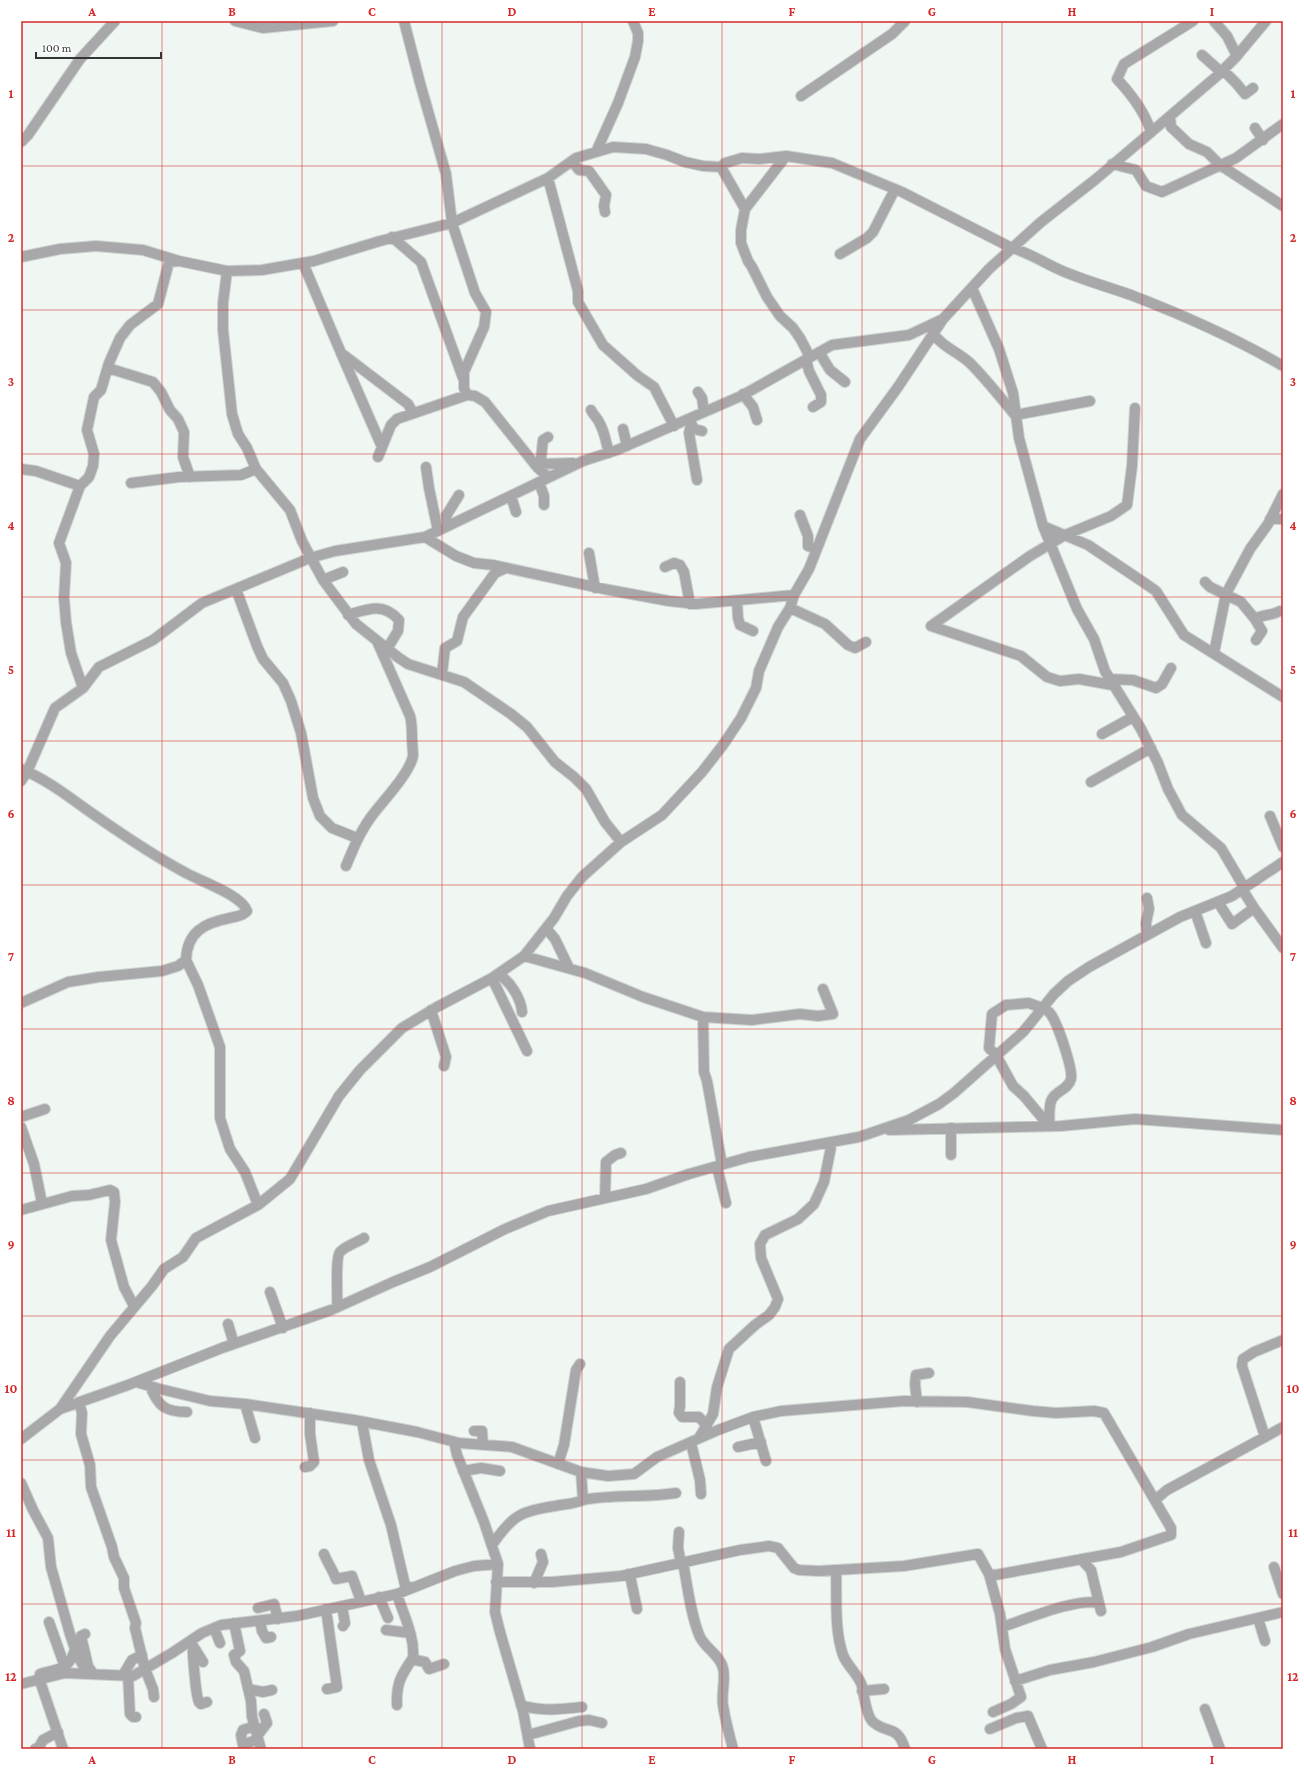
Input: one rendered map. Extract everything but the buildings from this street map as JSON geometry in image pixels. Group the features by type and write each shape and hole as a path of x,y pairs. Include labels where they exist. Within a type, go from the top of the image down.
{"street":[{"path":"21,142 36,123 80,58 115,21"},
{"path":"235,21 263,28 332,21"},
{"path":"404,21 446,174 452,222 475,293 486,312 484,328 464,372 464,388 467,395"},
{"path":"596,152 618,103 635,57 638,33 633,21"},
{"path":"801,96 892,34 905,21"},
{"path":"1151,132 1148,120 1128,90 1117,80 1124,64 1194,21"},
{"path":"1214,21 1227,36 1237,56"},
{"path":"60,1409 110,1336 152,1286 164,1269 183,1257 196,1238 258,1205 290,1179 339,1096 360,1070 402,1028 495,976 524,956 546,928 582,876 621,842 662,815 702,772 723,745 741,718 756,688 759,671 778,627 790,608 794,595 809,569 860,439 898,387 932,330 943,320 989,269 1012,248 1222,71 1237,56 1266,21"},
{"path":"1202,55 1236,83 1244,94 1253,88"},
{"path":"1170,116 1171,128 1189,144 1207,152 1220,165 1283,206"},
{"path":"1113,164 1136,170 1146,186 1162,192 1186,183 1236,158 1263,140 1283,124"},
{"path":"1255,128 1263,140"},
{"path":"21,258 60,249 96,246 143,250 179,261 227,271 262,270 303,263 452,222 548,178 576,158 612,146 646,150 691,164 703,166 721,167 725,163 742,158 759,159 786,156 832,163 895,189 1012,248 1026,252 1069,274 1131,296 1190,321 1255,350 1283,366"},
{"path":"786,156 745,210 741,230 741,244 748,261 780,316 796,333 812,356 845,382"},
{"path":"572,161 579,170 589,171 606,194 604,206 606,212"},
{"path":"721,167 745,210"},
{"path":"548,178 578,291 578,302 603,345 638,376 654,387 674,426"},
{"path":"840,254 867,238 873,232 895,189"},
{"path":"392,238 421,262 464,380"},
{"path":"83,688 71,653 64,598 66,563 59,543 80,486 89,477 93,466 94,454 87,430 94,397 101,390 114,350 120,338 130,325 158,304 169,262 179,261"},
{"path":"303,263 382,447"},
{"path":"227,271 223,303 223,330 232,414 238,434 247,448 256,469 290,510 310,558 323,580 336,595 348,615 377,642 408,664 464,682 476,689 527,727 555,762 586,789 605,822 621,842"},
{"path":"972,288 1000,349 1013,393 1015,415 1026,465 1043,526 1077,609 1094,639 1101,661 1111,682 1151,748 1168,789 1182,815 1221,848 1254,908 1283,948"},
{"path":"21,781 24,771 56,708 83,688 100,667 153,640 202,603 310,558 335,551 425,537 576,464 609,453 674,426 690,422 704,412 743,394 832,345 909,335 932,330"},
{"path":"932,330 942,343 969,362 1015,415"},
{"path":"341,353 408,404 413,413"},
{"path":"812,356 809,372 821,395 821,402 812,407"},
{"path":"108,368 153,382 161,392 170,410 178,419 184,432 183,457 190,477"},
{"path":"698,392 702,398 704,412"},
{"path":"743,394 752,407 757,420"},
{"path":"378,457 391,425 397,419 467,395 475,396 485,402 548,477"},
{"path":"1015,415 1090,401"},
{"path":"1134,408 1132,466 1127,505 1111,516 1065,535 1030,556 931,626 1021,656 1047,677 1060,681 1079,679 1111,682 1133,680 1156,688 1162,684 1171,668"},
{"path":"591,410 593,415 599,421 603,430 609,453"},
{"path":"690,422 694,428 702,431"},
{"path":"690,422 689,433 697,480"},
{"path":"375,430 391,425"},
{"path":"623,429 627,446"},
{"path":"538,466 543,440 548,437"},
{"path":"538,466 570,463 576,464"},
{"path":"426,467 438,531"},
{"path":"21,469 36,471 80,486"},
{"path":"131,483 190,477 241,475 256,469"},
{"path":"539,482 544,496 544,505"},
{"path":"1214,653 1226,594 1250,549 1270,520 1283,494"},
{"path":"448,526 446,516 460,495"},
{"path":"511,496 516,512"},
{"path":"800,515 808,536 808,546 817,549"},
{"path":"1270,520 1283,519"},
{"path":"1043,526 1088,545 1156,591 1184,635 1283,697"},
{"path":"425,537 456,556 468,561 596,588 690,604 794,595"},
{"path":"589,553 596,588"},
{"path":"665,567 674,563 680,565 684,572 690,604"},
{"path":"442,674 445,648 457,641 463,617 495,573 506,568"},
{"path":"323,580 343,572"},
{"path":"1205,582 1210,587 1242,602 1262,631 1256,640"},
{"path":"236,589 263,659 283,683 292,700 301,733 313,798 320,816 332,828 357,838"},
{"path":"738,601 738,618 740,625 753,631"},
{"path":"348,615 363,610 379,608 393,614 399,620 398,631 387,649"},
{"path":"790,608 825,624 848,645 855,648 866,642"},
{"path":"1255,619 1260,616 1272,615 1280,611"},
{"path":"346,866 356,846 357,838 399,781 413,755 413,725 377,642"},
{"path":"1102,734 1133,717"},
{"path":"1091,782 1151,748"},
{"path":"24,771 55,787 133,841 187,874 223,890 243,904 247,911 244,914 215,921 193,934 187,951 186,960 198,985 220,1047 220,1118 230,1149 245,1172 258,1205"},
{"path":"1270,816 1283,847"},
{"path":"21,1438 60,1409 337,1307 430,1267 530,1218 554,1209 646,1189 749,1157 859,1137 909,1120 939,1104 996,1056 1023,1032 1054,994 1089,967 1180,917 1232,896 1283,862"},
{"path":"1147,898 1149,909 1146,923 1147,935"},
{"path":"1218,902 1232,924 1254,908"},
{"path":"1195,911 1206,943"},
{"path":"546,928 555,939 569,968"},
{"path":"524,956 569,968 610,982 643,997 702,1017 752,1020 800,1014 818,1016 834,1014 823,989"},
{"path":"21,1003 68,982 99,977 162,971 178,966 186,960"},
{"path":"495,976 506,978 522,1006 522,1012"},
{"path":"495,976 527,1051"},
{"path":"1029,1003 1049,1012 1062,1035 1071,1078 1067,1087 1052,1098 1050,1104 1049,1126 1024,1096 1013,1086 996,1056 989,1048 992,1014 1006,1005 1029,1003"},
{"path":"432,1010 446,1057 444,1066"},
{"path":"702,1017 704,1072 707,1081 719,1166 726,1203"},
{"path":"21,1117 45,1109"},
{"path":"881,1130 1049,1126 1111,1123 1135,1119 1283,1130"},
{"path":"21,1127 34,1164 40,1187 42,1203"},
{"path":"951,1128 952,1155"},
{"path":"701,1494 695,1441 707,1426 713,1414 717,1387 729,1349 769,1315 775,1307 778,1299 761,1258 760,1244 765,1235 798,1219 814,1204 824,1182 832,1142"},
{"path":"605,1198 606,1162 615,1155 621,1153"},
{"path":"21,1210 72,1196 102,1193 110,1190 114,1192 115,1202 112,1240 124,1287 134,1306"},
{"path":"337,1307 338,1289 336,1262 340,1252 364,1238"},
{"path":"270,1292 283,1328"},
{"path":"228,1324 234,1344"},
{"path":"1265,1437 1242,1366 1243,1359 1254,1352 1283,1340"},
{"path":"558,1464 564,1445 576,1370 580,1364"},
{"path":"917,1402 915,1384 916,1375 929,1373"},
{"path":"136,1382 210,1401 245,1404 362,1422 454,1442 512,1447 581,1472 608,1476 634,1474 657,1457 753,1417 781,1411 847,1405 917,1402 967,1402 1056,1413 1094,1411 1104,1413 1171,1528 1171,1535 1121,1552 1012,1573 995,1575 989,1574"},
{"path":"680,1382 679,1413 682,1417 699,1417 707,1426"},
{"path":"150,1386 156,1400 168,1410 187,1412"},
{"path":"79,1402 82,1412 81,1434 90,1465 91,1487 112,1547 114,1557 124,1578 124,1588 136,1623 135,1628 145,1669 154,1689 154,1697"},
{"path":"245,1404 255,1438"},
{"path":"306,1467 310,1466 314,1462 310,1434 310,1414"},
{"path":"753,1417 766,1461"},
{"path":"362,1422 369,1460 392,1525 405,1585 412,1588"},
{"path":"1155,1500 1167,1490 1283,1427"},
{"path":"474,1431 482,1431 483,1445"},
{"path":"454,1442 498,1564 495,1612 521,1705 530,1749"},
{"path":"738,1447 761,1442"},
{"path":"464,1471 481,1468 500,1471"},
{"path":"581,1472 583,1500"},
{"path":"21,1483 48,1538 51,1567 76,1649 90,1674"},
{"path":"492,1545 517,1515 550,1506 576,1503 601,1496 657,1496 676,1493"},
{"path":"679,1532 678,1548 700,1637 708,1648 717,1656 723,1667 725,1682 723,1704 733,1749"},
{"path":"496,1582 534,1583 628,1574 740,1550 770,1546 778,1548 794,1568 799,1570 836,1570 927,1564 978,1554 989,1574 1000,1614 1005,1649 1021,1697 1011,1704 993,1712"},
{"path":"324,1554 328,1566 333,1570 336,1579 352,1576 361,1601"},
{"path":"534,1583 543,1562 542,1554"},
{"path":"1002,1627 1070,1605 1089,1601 1100,1607 1091,1570 1081,1559"},
{"path":"21,1684 65,1669 90,1674 133,1676 192,1644 202,1633 221,1625 278,1619 342,1606 396,1594 455,1571 474,1566 498,1564"},
{"path":"1274,1567 1283,1594"},
{"path":"836,1570 839,1635 844,1657 860,1681 872,1720 881,1727 896,1732 903,1742 905,1749"},
{"path":"628,1574 632,1580 638,1609"},
{"path":"396,1594 414,1649 413,1658 403,1672 397,1686 397,1705"},
{"path":"379,1597 388,1618"},
{"path":"258,1608 274,1604 278,1619"},
{"path":"342,1606 345,1623 343,1626"},
{"path":"326,1609 337,1687 327,1690"},
{"path":"1015,1681 1050,1670 1094,1662 1152,1647 1189,1634 1283,1612"},
{"path":"1258,1618 1265,1641"},
{"path":"260,1621 264,1636 266,1638 270,1638"},
{"path":"48,1622 65,1669"},
{"path":"234,1623 240,1651 234,1654 236,1662 244,1671 261,1749"},
{"path":"214,1628 220,1643"},
{"path":"386,1630 410,1633"},
{"path":"85,1634 81,1636 90,1674"},
{"path":"192,1644 203,1662"},
{"path":"192,1644 197,1696 201,1704 207,1702"},
{"path":"65,1669 72,1659 76,1649"},
{"path":"136,1717 133,1717 130,1714 126,1676 132,1660 142,1655"},
{"path":"413,1658 414,1660 426,1662 429,1669 444,1664"},
{"path":"39,1678 63,1749"},
{"path":"248,1689 263,1692 272,1690"},
{"path":"862,1691 884,1689"},
{"path":"521,1705 534,1709 556,1710 582,1706"},
{"path":"1205,1709 1220,1749"},
{"path":"257,1734 267,1723 264,1714"},
{"path":"990,1729 1016,1718 1028,1716 1042,1749"},
{"path":"528,1735 579,1721 589,1720 602,1723"},
{"path":"35,1749 39,1747 43,1740 58,1732"}]}
